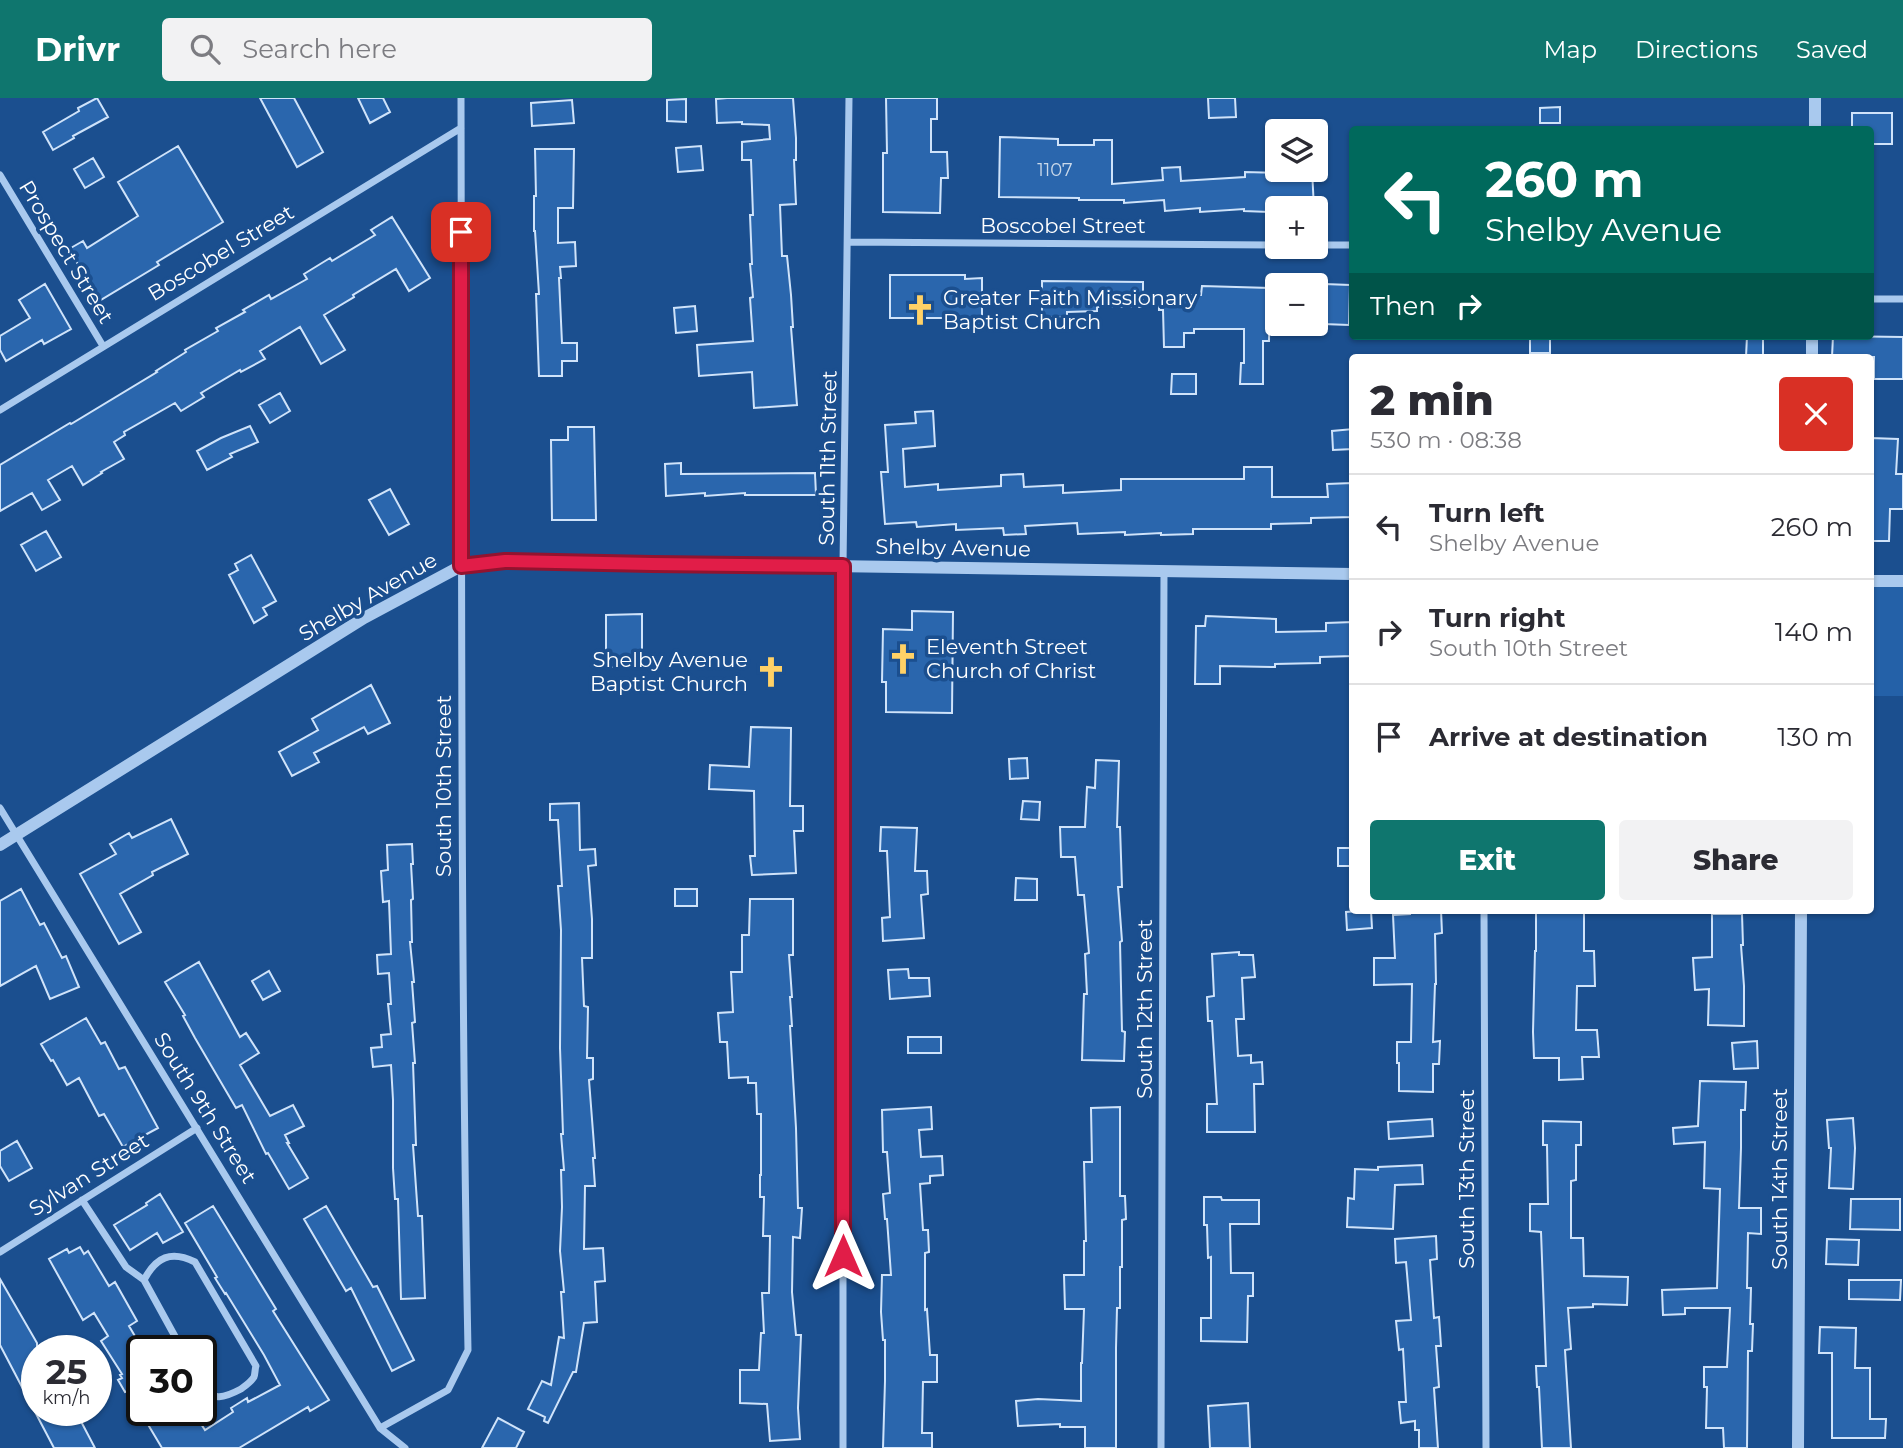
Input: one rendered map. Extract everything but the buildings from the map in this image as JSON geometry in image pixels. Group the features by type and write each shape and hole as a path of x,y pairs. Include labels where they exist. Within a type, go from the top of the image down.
{"street":[{"name":"South 10th Street","path":"380,1428 448,1390 468,1350 463,986 461,98"},
{"name":"South 11th Street","path":"843,1448 843,566 849,98"},
{"path":"1815,98 1815,126"},
{"name":"Boscobel Street","path":"0,410 461,128"},
{"name":"Prospect Street","path":"0,175 103,346"},
{"name":"Boscobel Street","path":"848,242 1265,245"},
{"path":"1328,245 1349,245"},
{"path":"1874,299 1903,299"},
{"name":"Shelby Avenue","path":"0,845 364,618 461,566 505,561 1349,574"},
{"name":"South 12th Street","path":"1161,1448 1164,571"},
{"path":"1874,581 1903,581"},
{"name":"South 9th Street","path":"0,808 380,1428 405,1448"},
{"name":"South 13th Street","path":"1484,914 1486,1448"},
{"name":"South 14th Street","path":"1798,1448 1801,914"},
{"name":"Sylvan Street","path":"0,1252 197,1128"},
{"path":"82,1200 126,1267 144,1280 174,1335"},
{"path":"144,1280 150,1269 161,1259 179,1255 195,1262 256,1366 254,1377 247,1385 230,1395 217,1398"}],"shaded area":[{"path":"1874,581 1903,581 1903,696 1874,696"}],"place":[{"name":"Greater Faith Missionary Baptist Church","path":"920,310"},
{"name":"Eleventh Street Church of Christ","path":"903,659"},
{"name":"Shelby Avenue Baptist Church","path":"771,672"}],"route":[{"path":"461,232 461,566 505,561 843,566 843,1256"}]}
